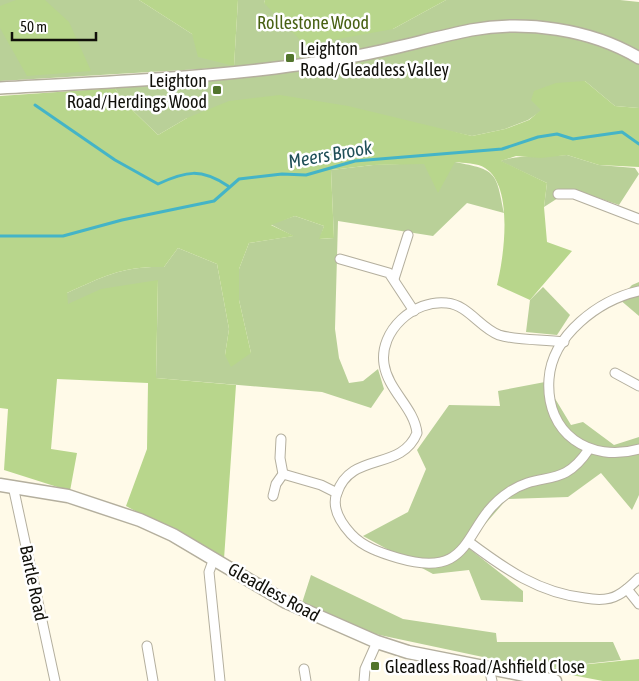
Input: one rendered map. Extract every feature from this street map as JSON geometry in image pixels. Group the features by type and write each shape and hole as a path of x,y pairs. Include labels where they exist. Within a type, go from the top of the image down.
{"main road":[{"name":"Gleadless Road","path":"6,485 84,500 140,520 173,535 214,558 286,602 377,642 408,652 555,681"}],"street":[{"path":"0,88 301,65 372,53 472,30 504,27 541,28 576,34 609,44 639,58"},
{"path":"558,194 574,194 639,219"},
{"path":"394,279 408,235"},
{"path":"340,258 389,272 414,311"},
{"path":"639,291 628,294 599,308 572,329 557,351 549,379 554,413 570,438 589,449 612,454 639,450"},
{"path":"564,342 500,335 489,330 473,316 448,303 432,304 414,311 392,330 384,353 385,368 392,388 416,424 417,432 413,442 398,456 371,462 351,472 337,493 335,504 338,516 344,526 365,545 386,554 420,564 432,564 446,560 469,542 498,500 523,484 567,474 574,469 589,449"},
{"path":"615,373 639,386"},
{"path":"272,496 276,484 283,474 280,458 281,439"},
{"path":"283,474 313,482 337,493"},
{"name":"Bartle Road","path":"6,485 55,681"},
{"path":"469,542 519,578 571,597 598,600 610,598 627,589 639,578"},
{"path":"214,558 209,572 220,681"},
{"path":"627,589 639,604"},
{"path":"364,681 365,669 377,642"},
{"path":"147,646 153,681"},
{"path":"489,668 492,681"},
{"path":"304,669 306,681"}],"green space":[{"path":"0,0 139,0 192,34 234,66 238,0 265,0 264,3 393,29 446,0 620,0 639,2 639,108 615,106 585,81 528,120 505,129 472,136 429,127 187,118 158,135 123,101 115,88 229,79 234,67 0,81"},
{"path":"16,0 45,0 69,22 91,71 27,76 0,28 0,6"},
{"path":"139,0 238,0 234,66 198,57 192,34"},
{"name":"Rollestone Wood","path":"265,0 446,0 393,29 305,45 264,3"},
{"path":"585,81 615,106 639,108 639,167 599,165 567,155 541,158 516,156 501,161 547,183 544,207 547,242 572,251 530,300 497,285 504,240 504,223 500,190 494,177 482,166 455,162 438,193 424,164 373,165 331,170 334,238 319,239 324,226 295,216 271,225 294,236 249,243 239,269 239,300 251,353 231,367 225,355 229,329 217,264 178,248 164,267 125,270 67,293 68,304 101,289 158,280 156,378 236,385 224,559 126,506 147,449 148,383 57,379 51,449 77,453 70,491 4,470 8,409 0,408 0,96 115,88 123,101 158,135 187,118 229,101 280,95 348,106 472,136 505,129 529,120 541,110 531,100 534,91 556,83"},
{"path":"567,155 599,165 635,168 639,174 619,205 572,189 544,207 547,183 500,161 525,157"},
{"path":"455,162 479,168 492,175 499,189 504,213 467,203 433,236 338,221 335,329 339,358 349,383 363,381 378,369 384,389 371,408 322,392 156,378 158,281 67,305 67,293 125,270 164,267 178,248 217,264 229,329 225,355 251,353 239,300 239,269 249,243 293,236 270,224 295,216 324,226 320,239 334,238 331,170 373,165"},
{"path":"639,282 639,316 619,299 632,285"},
{"path":"543,287 570,315 557,335 526,332 530,300"},
{"path":"545,382 571,425 583,422 614,445 639,437 639,495 632,510 601,473 568,497 507,499 466,546 523,591 523,602 481,600 469,570 433,574 363,536 408,512 426,469 417,450 449,405 500,406 498,391"},
{"path":"311,575 403,619 496,633 497,642 613,642 621,660 540,669 356,630 302,603"},
{"path":"639,659 639,681 603,681 540,669"}],"waterway":[{"path":"35,105 115,160 158,184 177,176 193,173 210,176 228,186"},
{"name":"Meers Brook","path":"0,236 63,236 122,220 214,201 239,179 282,174 306,175 355,161 502,149 538,137 557,134 573,139 622,132 639,144"}],"place":[{"name":"Leighton Road/Gleadless Valley","path":"290,58"},
{"name":"Leighton Road/Herdings Wood","path":"217,90"},
{"name":"Gleadless Road/Ashfield Close","path":"375,666"}]}
